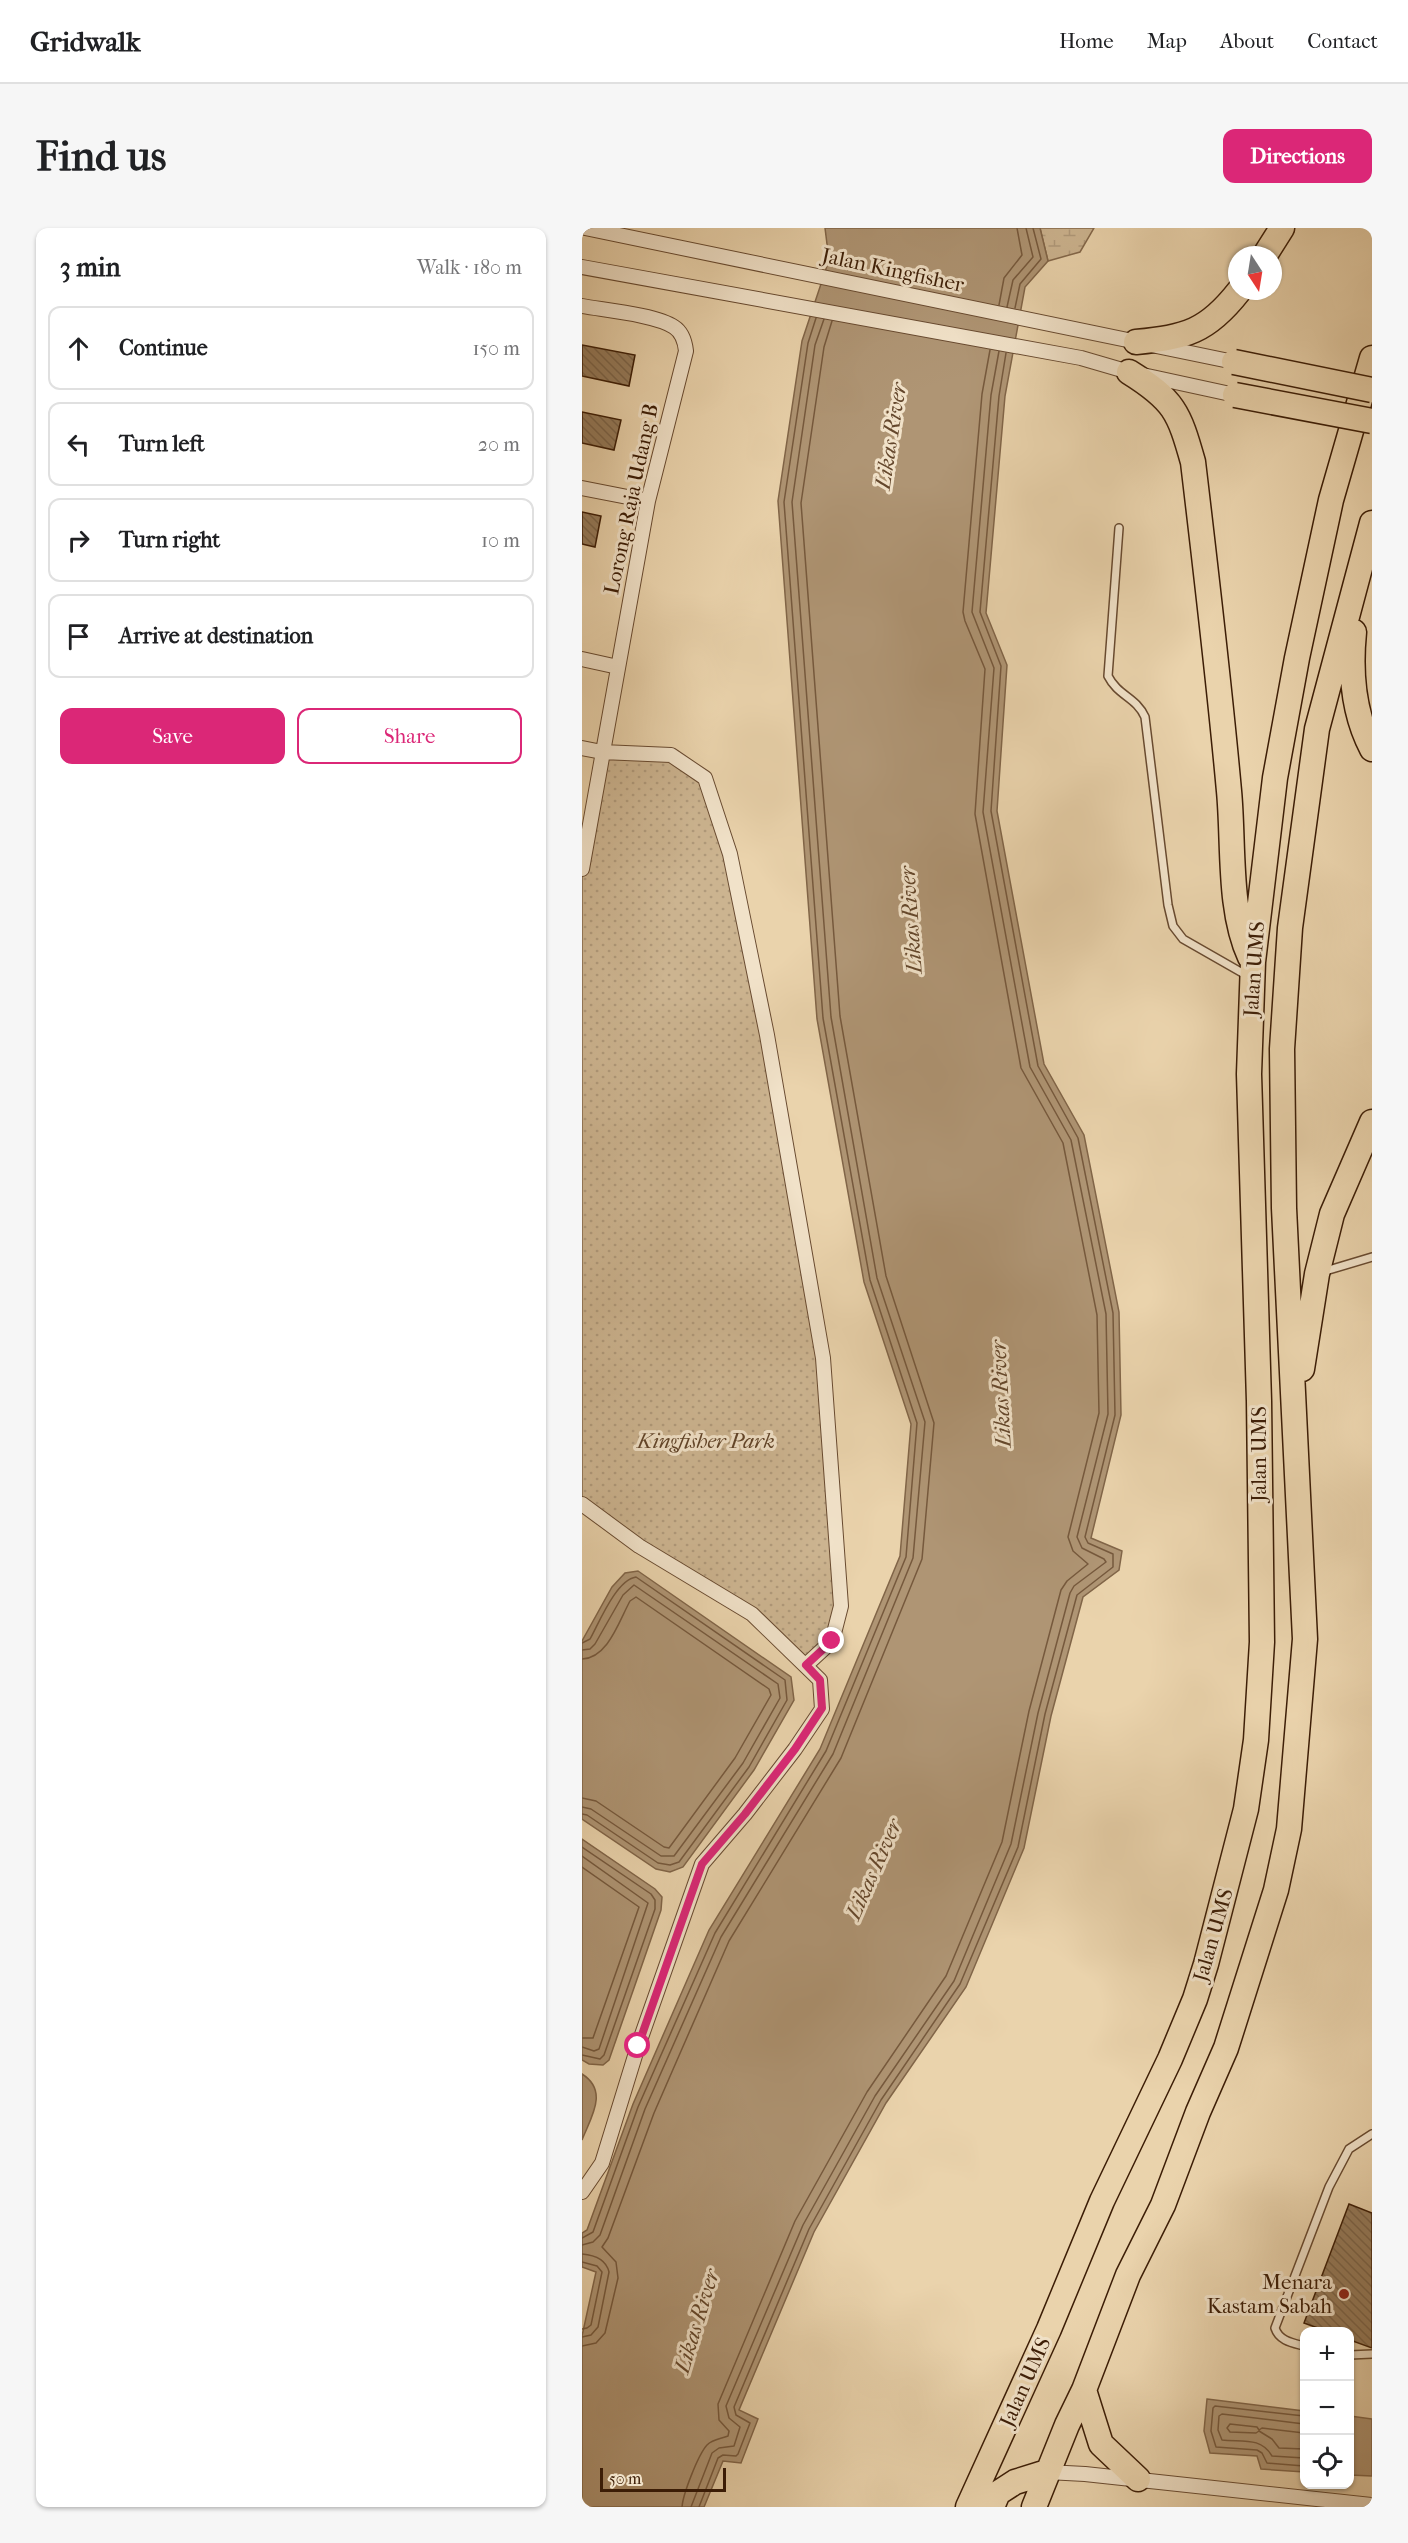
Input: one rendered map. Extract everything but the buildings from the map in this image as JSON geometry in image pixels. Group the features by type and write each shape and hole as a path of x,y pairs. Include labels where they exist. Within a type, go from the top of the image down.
{"highway":[{"path":"1271,246 1282,228"},
{"path":"1136,342 1168,339 1196,331 1232,300"},
{"name":"Jalan UMS","path":"968,2507 1049,2329 1102,2200 1170,2059 1195,1999 1246,1809 1256,1740 1263,1642 1259,1401 1249,1074 1252,970 1275,778 1291,689 1331,500 1372,358"},
{"path":"1234,362 1372,390"},
{"path":"1130,372 1157,389 1182,422 1193,462 1230,792 1239,920 1252,970"},
{"path":"1235,395 1372,421"},
{"name":"Jalan UMS","path":"1034,2507 1084,2390 1128,2275 1164,2205 1198,2112 1226,2048 1253,1969 1279,1880 1289,1828 1305,1639 1287,1291 1282,1049 1290,928 1317,729 1372,523"},
{"path":"1363,558 1351,664 1361,727 1372,749"},
{"path":"1295,1418 1317,1274 1332,1214 1372,1122"},
{"path":"1084,2390 1101,2444 1138,2479"},
{"path":"992,2507 998,2493 1006,2487 1047,2472"}],"street":[{"name":"Jalan Kingfisher","path":"585,228 607,230 726,257 1234,362"},
{"path":"582,267 1081,358 1130,372 1235,395"},
{"name":"Lorong Raja Udang B","path":"582,306 653,320 674,327 685,339 686,351 648,501 583,860"},
{"path":"582,488 648,501"},
{"path":"582,659 618,667"},
{"path":"582,748 602,752 671,755 705,778 730,854 767,1035 823,1358 842,1606 832,1641 806,1665"},
{"path":"582,1504 639,1546 752,1614 820,1680 822,1708 795,1749 745,1814 702,1864 638,2046 602,2163 582,2192"},
{"path":"1047,2472 1138,2479 1372,2505"}],"lane":[{"path":"1119,528 1108,676 1120,694 1141,708 1145,717 1168,905 1173,926 1183,939 1252,970"},
{"path":"1317,1274 1372,1257"},
{"path":"1300,2345 1288,2342 1277,2334 1275,2328 1329,2187 1349,2149 1372,2134"},
{"path":"1354,2355 1372,2354"}],"green space":[{"path":"1040,228 1094,228 1080,252 1048,261"},
{"name":"Kingfisher Park","path":"602,752 671,755 705,778 730,854 823,1358 838,1573 832,1641 806,1665 752,1614 582,1504 582,869"}],"water":[{"name":"Likas River","path":"825,228 1040,228 1048,261 1025,287 1005,396 986,613 1007,665 997,811 1044,1064 1084,1135 1119,1312 1121,1415 1091,1538 1122,1551 1119,1570 1083,1597 1051,1716 1024,1848 966,1987 886,2103 814,2232 739,2410 758,2419 741,2463 723,2461 704,2507 582,2507 582,2336 596,2272 582,2267 582,2233 587,2230 633,2104 709,1930 820,1749 900,1556 911,1424 864,1282 817,1019 778,501 802,341 829,260"},
{"path":"638,1571 791,1677 794,1700 754,1770 683,1867 670,1872 656,1869 582,1819 582,1641 612,1587 625,1573"},
{"path":"582,1839 655,1889 662,1897 661,1910 609,2060 603,2065 589,2064 582,2060"},
{"path":"582,2074 595,2088 596,2105 582,2140"},
{"path":"1207,2399 1300,2411 1300,2472 1261,2469 1257,2456 1210,2453 1204,2431"},
{"path":"1354,2417 1372,2419 1372,2476 1354,2475"}],"place":[{"name":"Menara Kastam Sabah","path":"1344,2294"}],"route":[{"path":"638,2046 702,1864 745,1814 795,1749 822,1708 820,1680 806,1665 832,1641"}]}
